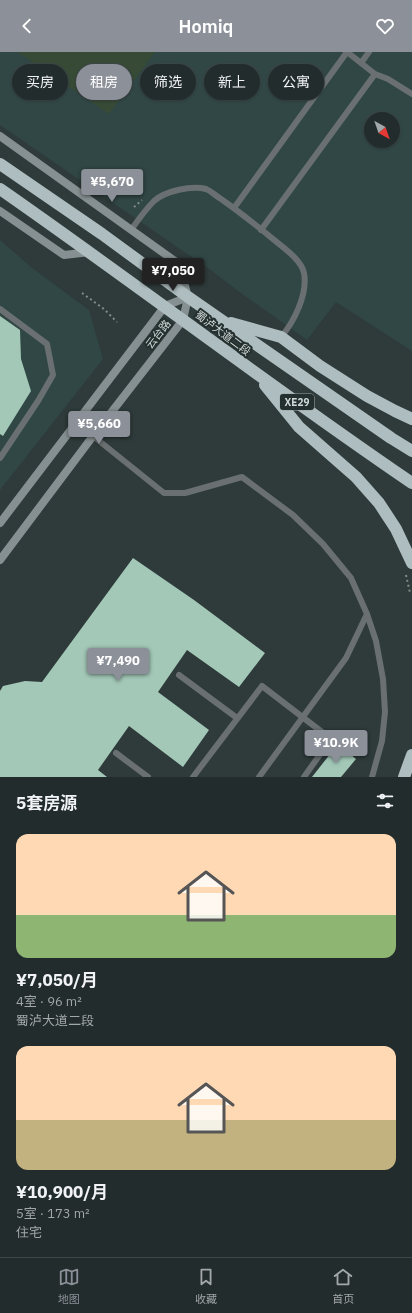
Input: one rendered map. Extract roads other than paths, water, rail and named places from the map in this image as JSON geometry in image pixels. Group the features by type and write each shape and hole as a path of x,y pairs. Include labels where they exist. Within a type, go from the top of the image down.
{"highway":[{"name":"蜀泸大道二段","path":"0,164 102,234 188,297 412,451"},
{"name":"蜀泸大道二段","path":"0,188 91,252 256,373 412,483"},
{"path":"222,320 281,337 320,366 367,396 412,419"},
{"path":"256,373 299,427 356,477 379,503 396,529 412,563"},
{"path":"404,777 412,755"}],"street":[{"path":"0,136 179,264 188,297"},
{"path":"0,211 64,255 91,252"},
{"name":"云台路","path":"0,522 165,306 188,297"},
{"name":"云台路","path":"0,560 93,436 184,320 188,297"}],"lane":[{"path":"234,208 347,52 375,74 388,79 412,94"},
{"path":"361,63 369,52"},
{"path":"261,230 375,74"},
{"path":"131,230 145,211 156,200 168,193 185,188 206,189 234,208 297,259 304,273 304,287 299,307 294,320 281,337"},
{"path":"0,309 47,344 53,375 38,401 0,458"},
{"path":"93,436 164,493 185,493 242,477 292,515 323,544 351,578 368,614 376,641 383,679 385,712 382,740 372,777"},
{"path":"258,777 346,658 368,614"},
{"path":"179,675 237,718"},
{"path":"193,777 262,686 331,739 304,777"},
{"path":"116,754 148,777"}]}
